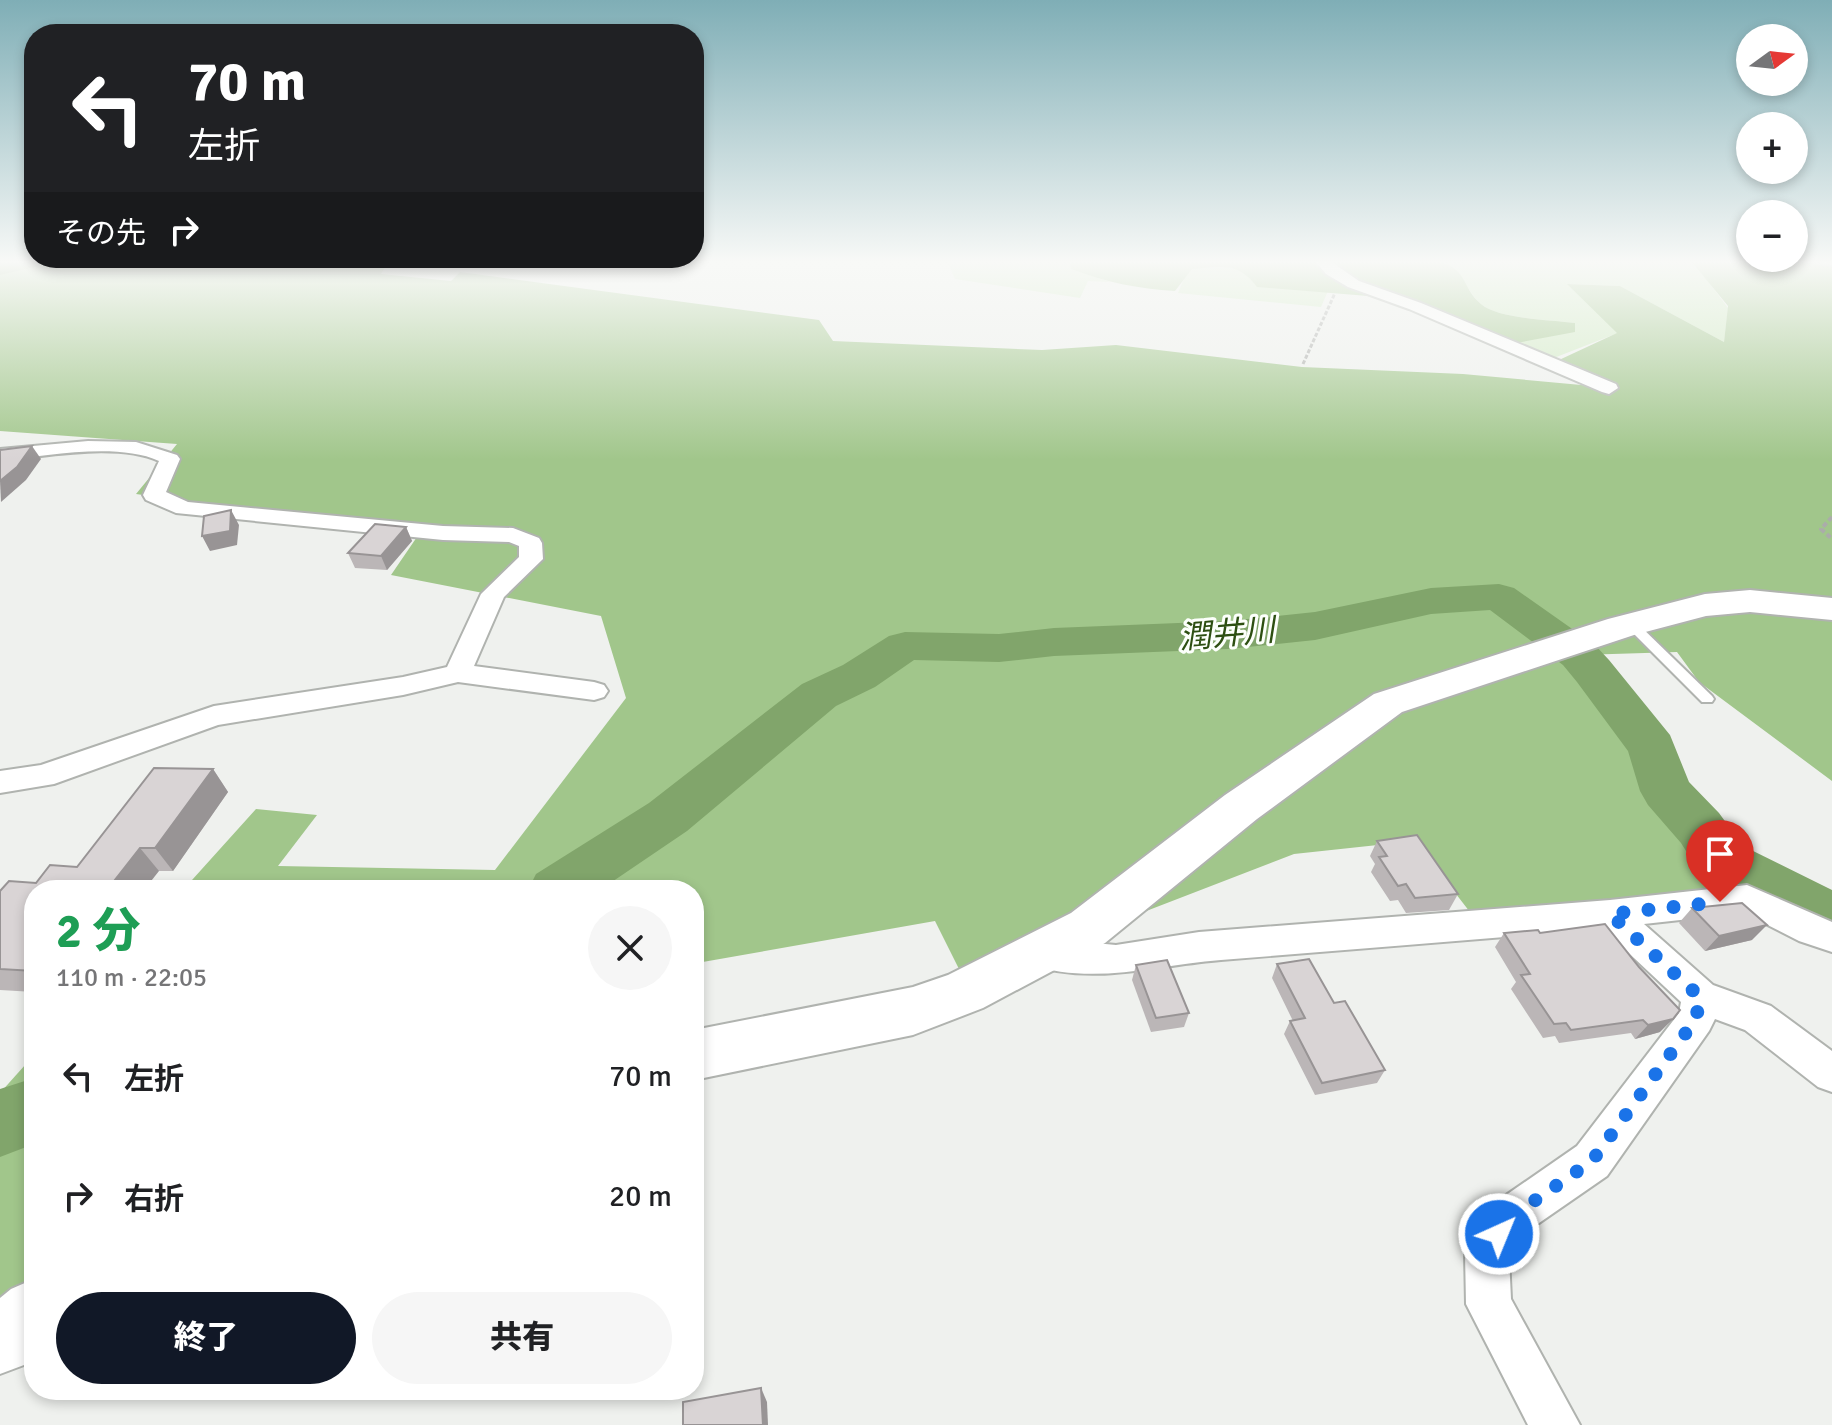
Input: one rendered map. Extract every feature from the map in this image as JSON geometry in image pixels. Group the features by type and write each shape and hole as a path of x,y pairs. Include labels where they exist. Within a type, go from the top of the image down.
{"street":[{"path":"1465,328 1609,388"},
{"path":"0,455 56,449 148,450 170,459 154,495 184,508 443,533 513,535 531,543 531,559 493,594 458,673"},
{"path":"704,1053 913,1011 965,992 1088,928 1241,807 1388,703 1626,626 1705,605 1762,602 1832,609"},
{"path":"0,782 43,776 214,716 403,686 458,673 594,691"},
{"path":"1040,953 1116,960 1199,947 1610,914 1747,899 1811,931 1832,937"},
{"path":"1610,914 1700,997 1758,1018 1832,1074"},
{"path":"1555,1425 1489,1304 1487,1252 1511,1217 1592,1161 1696,1019 1700,997"},
{"path":"0,1341 24,1321"}],"lane":[{"path":"1626,626 1707,699"}],"path":[{"path":"1303,364 1320,328"},
{"path":"1832,517 1821,529 1832,539"}],"green space":[{"path":"0,328 824,328 833,341 1042,350 1116,345 1302,367 1463,374 1614,388 1559,360 1617,333 1611,328 1697,328 1724,342 1726,328 1832,328 1832,781 1699,682 1677,652 1580,655 1727,895 1473,916 1415,841 1294,854 965,981 935,921 704,962 704,880 192,880 256,809 317,815 278,866 495,870 626,698 601,616 391,575 419,534 136,494 177,444 0,431"},
{"path":"1462,328 1575,328 1575,332 1511,344"},
{"path":"1559,328 1612,328 1618,333 1546,361 1504,343"},
{"path":"1697,328 1726,328 1724,342"},
{"path":"24,1066 24,1293 0,1311 0,1093"}],"building":[{"path":"32,446 17,467 0,481 0,450"},
{"path":"231,510 230,531 202,536 204,516"},
{"path":"375,524 406,527 381,556 348,553"},
{"path":"154,768 213,769 155,848 140,848 115,880 38,880 50,865 77,867"},
{"path":"1417,835 1458,894 1415,898 1406,884 1398,886 1379,857 1387,856 1377,841"},
{"path":"9,881 24,882 24,970 0,969 0,891"},
{"path":"1742,903 1767,925 1719,936 1692,908"},
{"path":"1605,924 1639,967 1680,1010 1673,1019 1648,1025 1643,1020 1571,1030 1566,1023 1554,1024 1521,975 1530,974 1504,933 1538,930 1540,933"},
{"path":"1309,959 1334,1003 1345,1001 1385,1070 1322,1083 1290,1021 1305,1018 1277,964"},
{"path":"1167,960 1189,1013 1156,1018 1136,965"},
{"path":"761,1388 763,1425 683,1425 683,1402"}],"waterway":[{"name":"潤井川","path":"571,880 668,817 819,695 859,676 905,646 999,648 1054,642 1228,635 1315,626 1431,601 1499,597 1579,655 1593,671 1652,747 1666,791 1700,828 1723,862 1832,917"},
{"name":"潤井川","path":"0,1123 24,1115"}],"route":[{"path":"1499,1234 1511,1217 1592,1161 1696,1019 1700,997 1610,914 1720,902"}]}
